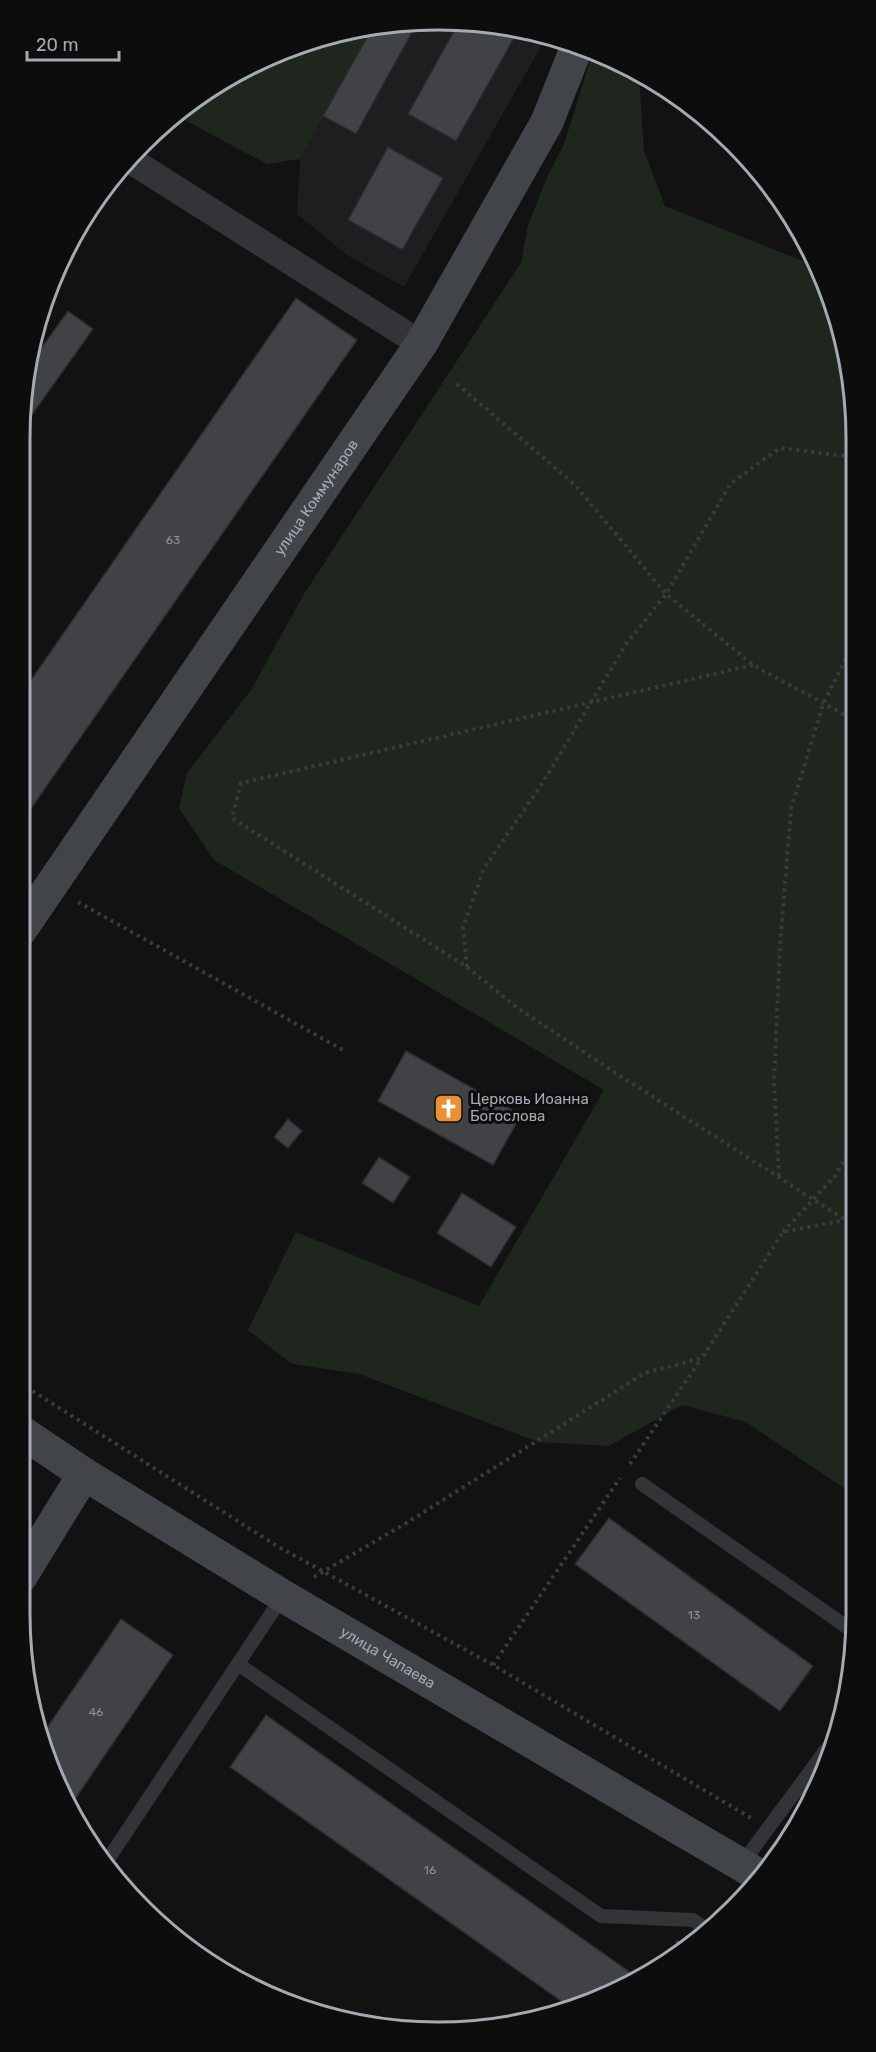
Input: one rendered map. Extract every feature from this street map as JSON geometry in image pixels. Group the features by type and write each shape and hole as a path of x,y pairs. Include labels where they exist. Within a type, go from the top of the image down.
{"main road":[{"name":"улица Коммунаров","path":"30,917 421,344 547,122 574,54"},
{"name":"улица Чапаева","path":"30,1438 84,1474 283,1596 752,1871"},
{"path":"30,1562 84,1474"}],"street":[{"path":"136,164 421,344"}],"lane":[{"path":"642,1484 846,1626"},
{"path":"110,1856 283,1596"},
{"path":"238,1664 601,1916 693,1920 701,1926"},
{"path":"752,1871 768,1828 819,1760"}],"path":[{"path":"457,384 574,484 666,594 753,665 846,716"},
{"path":"467,967 464,928 484,868 542,784 626,644 666,594 731,483 780,448 846,456"},
{"path":"779,1176 774,1082 780,946 791,809 823,704 846,659"},
{"path":"753,665 241,783 232,818 467,967 516,1007 846,1220"},
{"path":"51,887 343,1050"},
{"path":"628,1467 783,1232 836,1175 846,1156"},
{"path":"783,1232 846,1220"},
{"path":"283,1596 408,1522 645,1373 702,1358"},
{"path":"30,1389 277,1546 493,1665 768,1828"},
{"path":"493,1665 621,1477"}],"shaded area":[{"path":"411,31 465,31 491,33 543,44 404,287 347,255 297,214 300,159 368,36"},
{"path":"368,36 300,159 267,164 184,119 211,99 258,72 307,52"},
{"path":"591,60 640,84 644,151 665,206 803,261 815,282 838,358 843,385 846,438 846,1489 746,1422 682,1405 609,1446 538,1442 359,1374 292,1364 248,1330 296,1232 479,1306 604,1090 214,860 179,808 187,773 251,690 304,594 521,263 528,225 548,175 564,144"}],"building":[{"path":"413,31 356,134 323,116 368,36"},
{"path":"454,31 514,37 456,141 408,114"},
{"path":"388,147 443,178 402,250 348,220"},
{"path":"296,298 357,340 30,810 30,682"},
{"path":"68,311 93,329 31,416 33,385 40,350"},
{"name":"Церковь Иоанна Богослова","path":"406,1051 521,1115 493,1165 378,1101"},
{"path":"288,1119 302,1131 288,1148 274,1137"},
{"path":"379,1157 410,1177 393,1203 362,1183"},
{"path":"462,1193 516,1227 491,1267 437,1233"},
{"path":"609,1518 813,1666 780,1711 575,1564"},
{"path":"121,1619 173,1655 75,1799 61,1770 47,1728"},
{"path":"266,1715 631,1973 594,1991 562,2002 230,1767"}],"place":[{"name":"Церковь Иоанна Богослова","path":"449,1108"}]}
